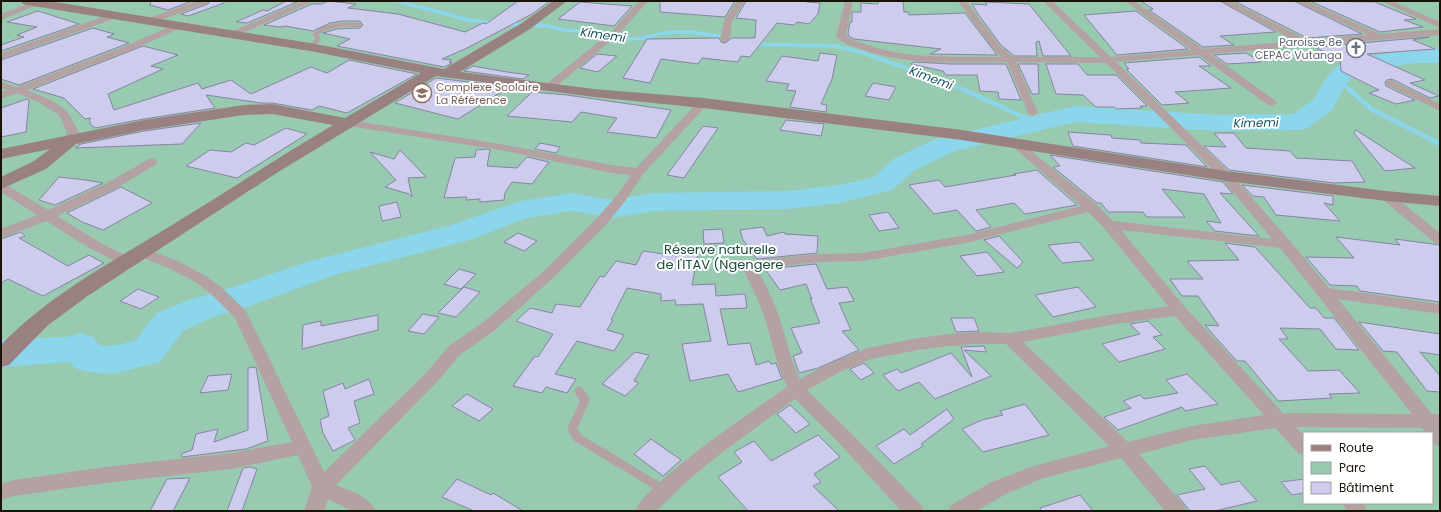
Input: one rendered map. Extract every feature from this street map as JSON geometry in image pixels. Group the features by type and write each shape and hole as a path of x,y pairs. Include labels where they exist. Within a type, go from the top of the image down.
{"street":[{"path":"149,21 205,1"},
{"path":"231,35 310,1"},
{"path":"1,359 24,334 44,316 76,292 218,204 282,162 440,72 529,25 561,1"},
{"path":"549,87 612,36 644,1"},
{"path":"725,39 728,21 741,1"},
{"path":"849,1 841,36 847,41 877,52 914,59 1109,60 1440,32"},
{"path":"962,1 996,47 1010,59 1033,113"},
{"path":"1047,1 1181,130 1226,176 1286,245 1433,421 1440,440"},
{"path":"1129,1 1272,103"},
{"path":"1225,1 1305,43"},
{"path":"1299,1 1380,37"},
{"path":"1385,1 1440,25"},
{"path":"1,17 33,2 310,47 440,72 549,87 703,103 962,135 1226,176 1386,196 1440,201"},
{"path":"1,56 116,15"},
{"path":"1,96 126,49 178,26"},
{"path":"1391,83 1440,108"},
{"path":"1,85 19,90 42,100 63,114 73,132 70,140 40,165 1,184"},
{"path":"314,511 322,487 420,390 455,350 488,328 549,274 600,223 622,198 639,172 703,103"},
{"path":"1,154 144,125 257,109 287,111 349,123 500,147 612,169 639,172"},
{"path":"1016,144 1091,207 1109,225 1179,310 1303,447"},
{"path":"1,234 46,216 111,186 151,162"},
{"path":"1,187 46,216 134,256 184,270 207,283 221,295 241,315 322,487 356,503 366,511"},
{"path":"1386,196 1440,240"},
{"path":"914,511 796,389 786,369 774,324 764,296 751,271 755,264 819,258 863,257 920,248 966,239 1091,207"},
{"path":"1109,225 1286,245"},
{"path":"1324,292 1440,308"},
{"path":"645,511 664,490 696,462 796,389 834,368 868,354 918,344 950,340 975,338 1010,339 1115,319 1179,310"},
{"path":"1010,339 1124,449 1177,511"},
{"path":"958,511 999,488 1040,471 1192,433 1279,420 1433,421"},
{"path":"1,492 14,488 105,475 230,461 303,447"}],"lane":[{"path":"310,47 316,42 318,38 315,34 321,29 334,24 359,25"},
{"path":"579,391 585,400 572,429 578,438 664,490"}],"green space":[{"name":"Réserve naturelle de l'ITAV (Ngengere","path":"1,1 1440,1 1440,511 1,511"}],"building":[{"path":"151,1 192,1 168,10 150,5"},
{"path":"210,1 224,1 224,3 188,16 181,14 208,4"},
{"path":"286,1 297,2 247,23 236,22 263,10 267,11"},
{"path":"328,1 356,4 348,8 398,14 465,32 483,23 486,24 518,1 550,1 532,14 467,48 442,59 452,60 449,62 452,63 444,67 337,46 350,39 323,33 337,29 360,28 363,25 360,21 330,23 313,31 285,26 280,27 264,25 312,4 322,4"},
{"path":"660,1 735,1 725,17 660,12"},
{"path":"746,1 808,1 807,2 820,3 818,14 809,24 797,22 794,25 777,23 750,57 741,56 738,62 702,58 698,64 661,59 650,83 623,78 647,39 719,38 721,42 725,43 732,38 755,38 756,20 736,18"},
{"path":"878,1 903,1 904,12 908,12 909,15 965,13 997,55 930,54 941,49 854,39 849,36 850,22 852,22 852,12 861,12 861,3 878,4"},
{"path":"1141,1 1220,1 1276,32 1220,36 1234,45 1203,47 1149,10 1153,9"},
{"path":"1234,1 1294,1 1362,34 1307,38"},
{"path":"1310,1 1375,2 1416,19 1404,20 1423,27 1380,32"},
{"path":"580,2 632,6 614,26 558,19"},
{"path":"986,2 1029,4 1071,56 1043,56 1039,41 1036,42 1037,56 1014,56 1000,44 972,4 987,5"},
{"path":"38,11 79,24 1,51 1,45 24,37 17,35 37,27 7,22"},
{"path":"1136,11 1188,49 1117,55 1084,15"},
{"path":"93,28 114,34 107,37 129,43 19,85 1,79 1,60"},
{"path":"1429,37 1413,40 1435,49 1367,54 1425,80 1410,83 1439,96 1430,98 1392,79 1387,80 1385,82 1386,86 1415,100 1396,104 1369,93 1379,90 1341,71 1340,57 1334,57 1315,47"},
{"path":"143,46 178,55 151,66 163,69 108,94 114,110 198,83 202,89 231,80 251,94 311,67 327,73 349,60 417,74 347,113 319,106 312,110 272,103 261,103 206,95 215,108 95,128 90,124 90,118 85,119 64,98 33,89"},
{"path":"820,53 837,55 832,79 821,104 827,105 826,112 790,107 796,91 786,90 789,84 766,81 782,56 818,61"},
{"path":"1246,53 1261,62 1227,64 1214,55"},
{"path":"597,54 617,56 598,72 580,68"},
{"path":"1199,57 1211,66 1199,66 1231,88 1175,92 1189,103 1162,105 1126,69 1129,69 1124,63"},
{"path":"914,62 1006,64 1021,100 999,99 998,92 980,91 977,75 946,75 943,71 911,64"},
{"path":"1018,64 1038,64 1039,94 1032,94"},
{"path":"1046,64 1078,64 1087,75 1116,75 1147,106 1140,106 1142,108 1117,109 1114,107 1096,107 1083,95 1056,94"},
{"path":"473,66 529,75 523,79 464,71"},
{"path":"436,78 509,87 458,119 395,103"},
{"path":"873,83 896,87 889,100 865,96"},
{"path":"532,92 567,95 671,110 656,138 607,132 617,118 581,112 572,122 507,116"},
{"path":"27,99 29,100 26,132 1,137 1,108"},
{"path":"786,120 824,124 821,136 780,130"},
{"path":"201,123 182,144 75,148 81,144 144,131"},
{"path":"703,126 718,128 684,178 667,175"},
{"path":"286,128 307,134 237,178 186,166 210,150 231,152 246,143 254,145"},
{"path":"1356,130 1415,168 1385,171 1354,133"},
{"path":"1068,132 1111,135 1112,138 1140,140 1141,143 1186,145 1207,167 1073,146"},
{"path":"1214,133 1234,133 1246,148 1290,151 1296,158 1352,161 1365,182 1334,183 1229,170 1204,146 1226,147"},
{"path":"540,143 560,147 556,153 535,149"},
{"path":"400,150 426,177 408,178 412,197 409,194 385,187 396,180 370,152 394,159"},
{"path":"476,150 490,150 487,166 517,168 527,157 549,162 532,184 512,182 505,193 504,200 480,202 480,199 466,200 467,197 444,198 455,158 475,157"},
{"path":"1050,155 1223,182 1233,194 1220,193 1259,236 1215,231 1206,221 1221,223 1204,194 1162,189 1185,217 1147,217 1143,212 1108,212 1101,203 1097,203 1053,167 1060,166"},
{"path":"1037,170 1077,205 1025,214 1014,203 976,210 991,227 976,231 957,210 934,214 909,185 939,180 945,187"},
{"path":"59,177 103,183 55,205 39,200"},
{"path":"1242,185 1333,196 1333,205 1324,203 1340,221 1276,215 1264,197 1253,196"},
{"path":"121,187 152,203 103,230 82,222 67,213"},
{"path":"397,202 401,217 382,221 379,206"},
{"path":"888,212 899,228 879,231 869,215"},
{"path":"763,227 767,236 784,232 785,234 818,236 817,253 757,259 743,240 740,230"},
{"path":"722,229 724,243 704,244 703,230"},
{"path":"21,232 25,236 19,238 68,266 89,255 104,263 43,296 8,279 1,283 1,239"},
{"path":"518,233 537,241 524,251 504,242"},
{"path":"999,236 1023,262 1017,268 984,240"},
{"path":"1336,237 1400,245 1395,239 1440,245 1440,302 1360,291 1357,286 1330,285 1306,257 1354,258"},
{"path":"1079,242 1094,260 1062,263 1048,245"},
{"path":"1225,243 1255,247 1310,308 1316,308 1324,318 1334,318 1359,350 1336,349 1320,329 1280,328 1288,339 1279,339 1308,371 1339,370 1360,393 1329,394 1332,398 1278,401 1245,361 1237,361 1217,339 1205,325 1219,326 1198,296 1182,296 1170,279 1203,279 1187,261 1239,260"},
{"path":"679,247 699,248 692,285 715,284 716,296 745,294 747,308 720,309 728,345 750,343 756,365 769,361 771,364 776,363 782,379 738,392 728,374 690,381 682,344 711,341 703,304 676,305 675,300 661,301 661,294 627,288 607,330 624,335 614,351 577,341 555,374 576,379 567,393 546,387 542,393 513,386 535,356 538,357 553,334 516,321 530,308 552,313 556,304 580,307 600,276 604,277 616,261 636,265 643,251 677,256"},
{"path":"987,252 1004,272 977,276 960,256"},
{"path":"816,264 827,289 847,287 854,301 839,303 851,330 842,331 859,350 818,368 799,373 793,356 802,353 791,328 820,323 806,284 780,290 765,269"},
{"path":"459,269 476,274 461,289 444,284"},
{"path":"464,287 480,292 456,317 438,313"},
{"path":"1078,287 1096,307 1053,317 1035,295"},
{"path":"138,289 159,297 141,309 120,301"},
{"path":"423,314 439,317 424,334 408,331"},
{"path":"378,315 378,330 302,349 303,325 321,321 321,326"},
{"path":"951,318 974,318 979,331 956,332"},
{"path":"1148,321 1162,335 1153,337 1165,349 1119,362 1102,344 1140,334 1130,324"},
{"path":"1359,322 1440,334 1440,355 1420,352 1440,376 1440,392 1427,391 1397,352 1383,351"},
{"path":"984,346 986,352 964,350 991,376 935,399 919,382 898,391 883,375 897,369 901,373 951,353 972,377 961,347"},
{"path":"635,352 649,355 634,381 639,383 625,396 602,384"},
{"path":"864,363 874,373 861,380 850,369"},
{"path":"256,367 268,441 246,449 182,457 181,454 192,450 196,434 218,429 214,442 248,430 248,368"},
{"path":"232,374 228,390 200,393 208,376"},
{"path":"1187,374 1218,404 1185,411 1182,407 1118,430 1104,417 1131,408 1123,401 1140,395 1144,399 1178,393 1166,380"},
{"path":"369,379 374,394 354,401 360,423 348,428 355,440 333,451 323,433 320,420 329,416 323,391 343,383 345,389"},
{"path":"467,394 493,409 479,421 452,406"},
{"path":"1025,404 1049,435 983,452 962,429 982,420 1003,415 1000,411"},
{"path":"790,405 810,424 796,433 777,414"},
{"path":"947,409 954,419 921,444 923,446 894,464 876,446 904,429 910,435"},
{"path":"818,435 840,457 814,474 821,482 813,486 839,511 748,511 718,477 742,462 734,452 754,441 771,461"},
{"path":"651,439 681,460 663,476 634,454"},
{"path":"1205,466 1221,485 1239,481 1257,501 1215,511 1190,511 1177,495 1205,489 1189,469"},
{"path":"250,467 257,469 242,511 227,511 243,468"},
{"path":"190,478 173,511 150,511 167,479"},
{"path":"457,479 491,495 493,493 523,511 474,511 442,497"},
{"path":"1303,479 1303,493 1292,495 1281,482"},
{"path":"1080,495 1093,511 1041,511 1040,508"}],"waterway":[{"name":"Kimemi","path":"397,1 469,20 494,23"},
{"name":"Kimemi","path":"506,24 548,26 565,30 602,33 627,39 643,38 670,32 691,32 718,36 736,42"},
{"name":"Kimemi","path":"754,44 834,46 857,51 941,80 964,90"},
{"path":"1,353 66,350 80,346 88,358 112,360 147,352 170,322 202,308 228,301 322,268 459,233 521,210 572,202 612,209 654,202 788,200 840,194 882,184 905,164 946,145 1075,114 1220,123 1299,122 1323,105 1337,79 1347,70 1376,62 1415,56 1440,56"},
{"path":"1337,79 1350,90"},
{"name":"Kimemi","path":"962,89 1037,123"},
{"path":"1349,89 1371,109 1440,144"}],"place":[{"name":"Paroisse 8e CEPAC Vutanga","path":"1356,48"},
{"name":"Complexe Scolaire La Référence","path":"422,93"}]}
